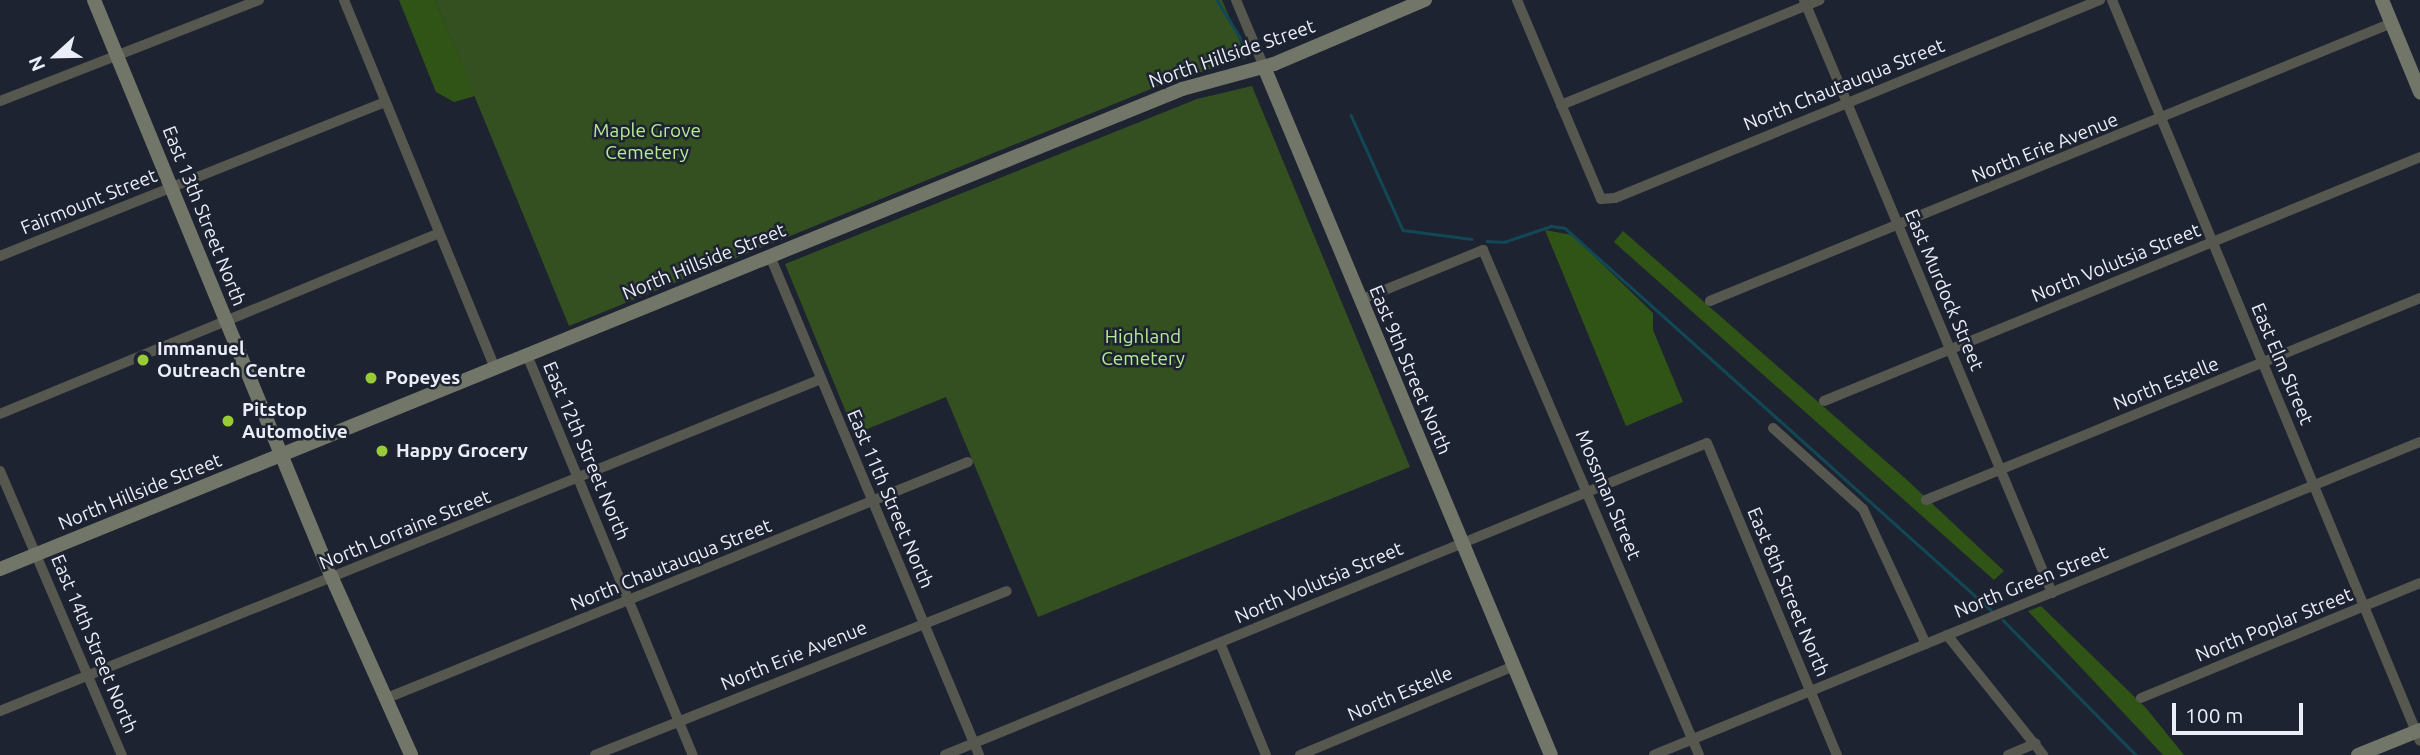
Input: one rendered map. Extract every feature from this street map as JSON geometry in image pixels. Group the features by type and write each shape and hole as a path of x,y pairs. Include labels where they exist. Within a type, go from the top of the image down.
{"main road":[{"name":"East 13th Street North","path":"94,0 175,188 281,457 411,755"},
{"name":"North Hillside Street","path":"0,569 1182,89 1264,67 1425,0"},
{"path":"2382,0 2414,63 2420,92"},
{"name":"East 9th Street North","path":"1264,67 1551,755"},
{"path":"2358,755 2419,734"}],"street":[{"path":"0,101 259,0"},
{"path":"344,0 495,369"},
{"name":"East 9th Street North","path":"1236,0 1264,67"},
{"path":"1517,0 1561,105 1805,3 1819,0"},
{"name":"North Chautauqua Street","path":"1561,105 1601,199 1615,198 2100,0"},
{"name":"East Elm Street","path":"2112,0 2419,734"},
{"name":"East Murdock Street","path":"1805,3 2052,593"},
{"name":"North Erie Avenue","path":"1710,301 2162,120 2392,23"},
{"name":"Fairmount Street","path":"0,256 385,102"},
{"name":"North Volutsia Street","path":"1825,401 2420,157"},
{"path":"0,414 438,234"},
{"name":"Mossman Street","path":"1360,300 1483,250 1699,755"},
{"name":"East 11th Street North","path":"770,256 979,755"},
{"name":"North Estelle","path":"1926,500 2420,298"},
{"name":"East 12th Street North","path":"527,355 693,755"},
{"name":"North Lorraine Street","path":"0,711 821,379"},
{"path":"1777,431 1863,509 1926,644"},
{"name":"North Green Street","path":"1654,755 2420,442"},
{"name":"North Volutsia Street","path":"945,755 1462,541 1707,443"},
{"name":"East 8th Street North","path":"1707,443 1837,755"},
{"name":"North Chautauqua Street","path":"387,698 968,462"},
{"name":"East 14th Street North","path":"0,471 122,755"},
{"name":"North Poplar Street","path":"2141,698 2420,583"},
{"name":"North Erie Avenue","path":"595,755 1007,590"},
{"path":"1947,635 2043,755"},
{"path":"1220,643 1266,755"},
{"name":"North Estelle","path":"1300,755 1514,666"},
{"path":"2008,755 2036,743"}],"green space":[{"path":"399,0 435,0 475,96 454,102 436,92"},
{"name":"Maple Grove Cemetery","path":"435,0 1222,0 1247,58 1168,82 569,326"},
{"name":"Highland Cemetery","path":"1252,86 1410,467 1038,617 946,397 855,434 785,264 1197,99"},
{"path":"1545,230 1572,235 1653,313 1653,330 1683,402 1626,426"},
{"path":"1623,231 1906,479 2004,571 1994,580 1614,242"},
{"path":"2041,606 2146,708 2184,755 2163,755 2028,611"}],"waterway":[{"path":"1217,0 1248,50"},
{"path":"1351,115 1403,230 1471,239"},
{"path":"1487,241 1504,242 1551,226 1565,228 1991,610"},
{"path":"2003,620 2136,755"}],"place":[{"name":"Immanuel Outreach Centre","path":"143,360"},
{"name":"Popeyes","path":"371,378"},
{"name":"Pitstop Automotive","path":"228,421"},
{"name":"Happy Grocery","path":"382,451"}]}
